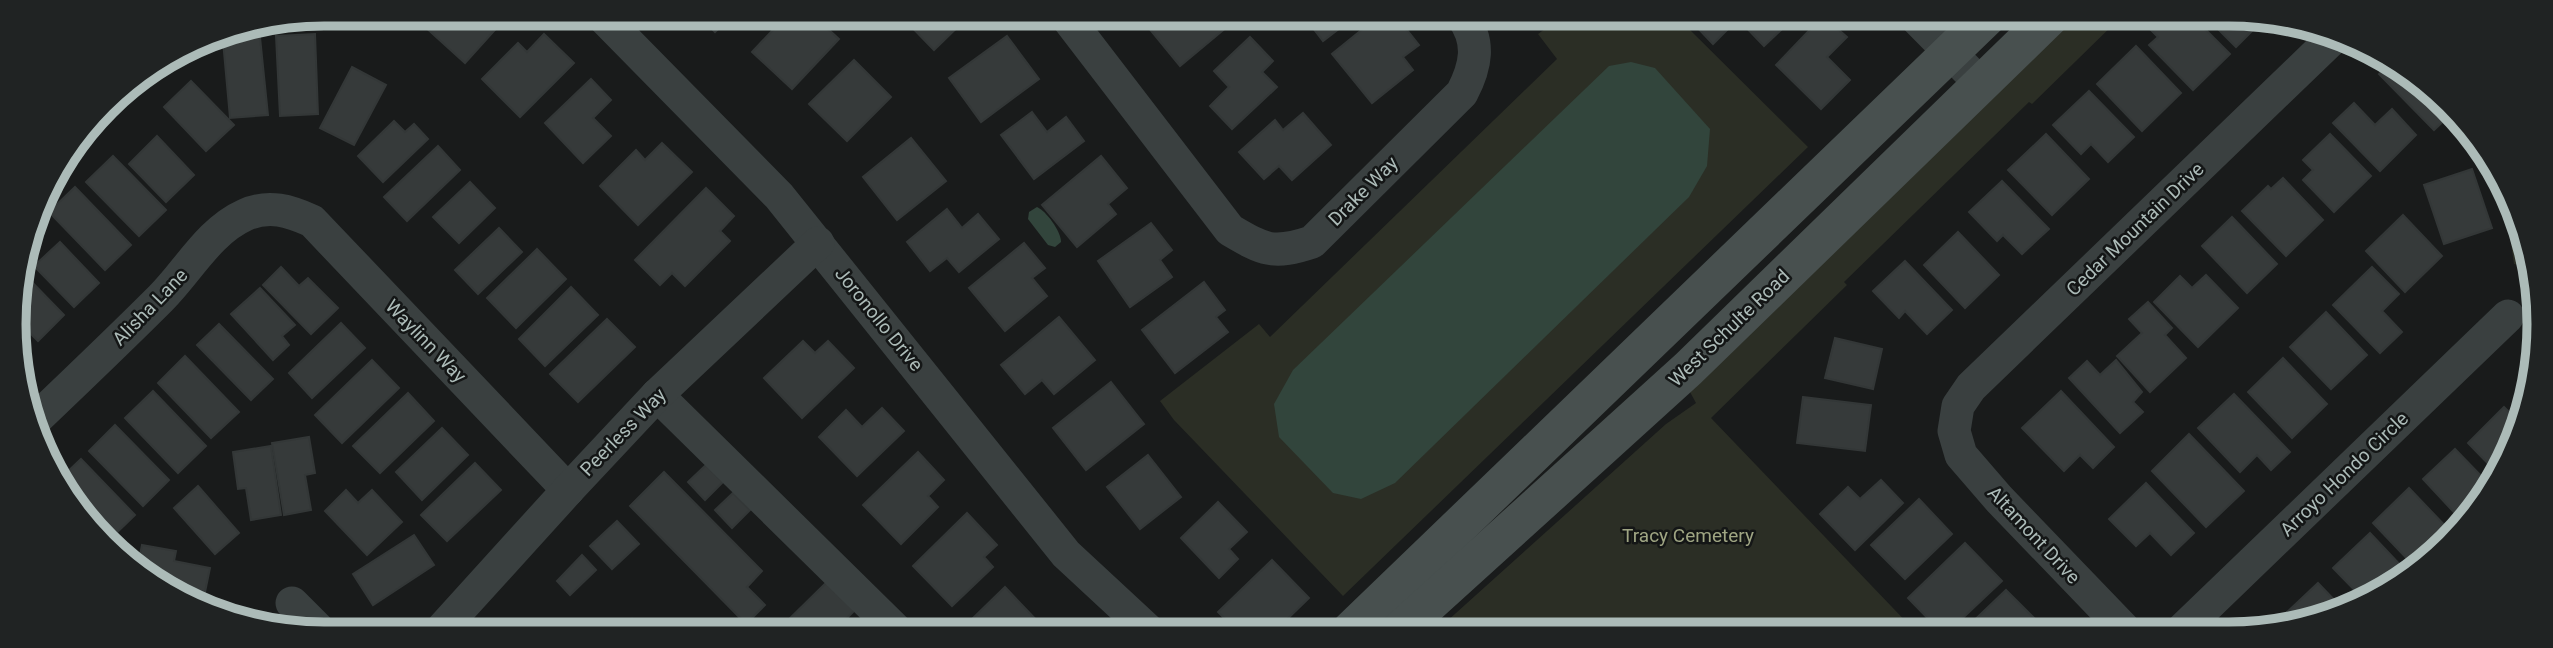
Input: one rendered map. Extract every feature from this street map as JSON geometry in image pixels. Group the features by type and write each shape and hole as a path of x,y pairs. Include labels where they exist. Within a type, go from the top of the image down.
{"main road":[{"path":"1359,622 1978,26"},
{"name":"West Schulte Road","path":"1409,622 1688,369 2041,26"}],"street":[{"name":"Joronollo Drive","path":"612,26 779,196 1066,554 1139,622"},
{"name":"Drake Way","path":"1073,26 1230,230 1259,247 1286,251 1312,242 1462,93 1473,72 1475,57 1474,46 1466,26"},
{"path":"1924,26 1981,84"},
{"name":"Cedar Mountain Drive","path":"1954,431 1958,406 1971,387 2328,43"},
{"name":"Alisha Lane","path":"40,415 163,297 221,230 246,214 275,209"},
{"name":"Waylinn Way","path":"275,209 290,211 312,221 568,490"},
{"name":"Peerless Way","path":"456,622 568,490 657,395 818,243"},
{"name":"Arroyo Hondo Circle","path":"2190,622 2508,316"},
{"path":"657,395 888,622"},
{"name":"Altamont Drive","path":"1954,431 1961,455 1999,499 2117,622"},
{"path":"292,603 310,621"}],"green space":[{"path":"1549,26 1686,26 1808,147 1343,596 1174,420 1160,401 1259,324 1270,337 1557,59 1538,34"},
{"name":"Tracy Cemetery","path":"2067,26 2112,26 2032,104 2029,102 1844,282 1847,285 1711,418 1906,622 1446,622 1666,424 1696,403 1690,392"},
{"path":"2508,219 2521,266 2514,264"}],"shaded area":[{"path":"1631,62 1655,68 1710,129 1707,166 1689,197 1395,483 1361,499 1333,493 1279,437 1274,404 1293,370 1609,66"},
{"path":"1037,207 1049,217 1059,232 1061,242 1055,247 1048,245 1028,219 1029,212"}],"building":[{"path":"424,26 498,26 465,63"},
{"path":"709,26 721,26 715,32"},
{"path":"777,26 825,26 839,39 792,89 752,52"},
{"path":"911,26 959,26 934,50"},
{"path":"1147,26 1228,26 1180,66"},
{"path":"1311,26 1343,26 1323,41"},
{"path":"1366,26 1404,26 1419,45 1403,57 1413,70 1372,103 1332,54"},
{"path":"1696,26 1731,26 1713,44"},
{"path":"1745,26 1785,26 1764,46"},
{"path":"1813,26 1834,26 1847,37 1827,57 1850,80 1821,109 1776,65"},
{"path":"2147,26 2202,26 2230,54 2193,90 2149,45 2158,37"},
{"path":"2215,26 2255,28 2236,47"},
{"path":"315,34 318,114 280,116 276,36"},
{"path":"544,34 574,63 520,117 482,79 518,43 527,52"},
{"path":"1007,36 1039,79 981,122 949,78"},
{"path":"260,37 268,115 230,118 223,44"},
{"path":"1250,37 1273,61 1262,72 1277,87 1232,129 1210,106 1229,87 1214,71"},
{"path":"2136,46 2181,93 2142,131 2097,84"},
{"path":"854,60 891,97 847,141 809,104"},
{"path":"352,67 386,85 354,145 320,128"},
{"path":"2384,70 2394,76 2445,119 2434,130 2379,74"},
{"path":"591,79 611,100 593,118 611,136 583,163 545,123"},
{"path":"191,81 234,125 206,151 164,107"},
{"path":"2089,91 2134,137 2108,162 2091,144 2081,154 2053,125"},
{"path":"2354,103 2375,125 2392,109 2416,135 2380,171 2333,123"},
{"path":"1032,112 1047,132 1066,117 1084,141 1034,179 1001,135"},
{"path":"1303,113 1331,145 1292,180 1279,166 1264,179 1239,152 1275,120 1283,130"},
{"path":"394,121 405,132 414,124 428,139 383,182 358,156"},
{"path":"2046,134 2089,179 2052,215 2008,170"},
{"path":"2330,134 2371,176 2334,212 2303,180 2313,170 2303,160"},
{"path":"157,136 194,175 166,202 129,164"},
{"path":"911,138 946,181 897,220 863,177"},
{"path":"662,143 692,172 638,225 600,186 636,150 645,160"},
{"path":"438,146 460,170 407,221 384,197"},
{"path":"113,156 166,210 139,236 86,182"},
{"path":"1101,156 1127,188 1108,204 1116,214 1077,247 1042,205"},
{"path":"2472,169 2492,228 2444,244 2424,185"},
{"path":"2283,178 2323,220 2286,256 2242,211 2268,186 2271,189"},
{"path":"2002,181 2049,229 2022,254 2003,235 1997,241 1969,212"},
{"path":"470,182 495,208 459,243 433,217"},
{"path":"75,187 131,245 105,270 49,212"},
{"path":"706,188 734,216 720,231 730,241 685,286 672,273 660,285 635,260"},
{"path":"947,209 962,228 978,214 999,239 959,272 947,258 930,271 907,242"},
{"path":"2403,215 2442,256 2405,292 2366,251"},
{"path":"2232,217 2277,264 2247,293 2202,246"},
{"path":"1151,223 1172,250 1160,260 1172,277 1130,307 1098,261"},
{"path":"499,228 522,252 478,294 455,270"},
{"path":"1958,232 1999,275 1965,308 1924,265"},
{"path":"60,242 99,283 74,307 34,266"},
{"path":"1024,243 1045,268 1032,278 1047,296 1005,331 969,288"},
{"path":"537,249 566,279 516,328 487,298"},
{"path":"1905,261 1952,310 1927,334 1905,311 1899,318 1873,291"},
{"path":"281,267 299,286 308,278 338,308 311,334 263,285"},
{"path":"2372,267 2399,294 2382,311 2402,332 2380,353 2333,305"},
{"path":"2206,275 2238,308 2198,347 2154,302 2180,276 2192,288"},
{"path":"30,280 64,315 38,341 26,329"},
{"path":"1204,282 1225,310 1216,317 1228,332 1175,373 1142,330"},
{"path":"571,287 598,315 545,366 519,339"},
{"path":"260,288 295,325 282,336 289,345 273,360 231,314"},
{"path":"2148,302 2172,328 2165,335 2186,358 2150,392 2117,356 2142,333 2129,319"},
{"path":"2326,312 2367,355 2331,389 2290,347"},
{"path":"1059,317 1095,360 1054,394 1042,380 1025,394 1001,365"},
{"path":"607,319 635,347 578,402 550,374"},
{"path":"341,323 365,348 312,398 289,373"},
{"path":"219,324 273,379 251,400 197,345"},
{"path":"1835,338 1882,349 1873,389 1825,378"},
{"path":"803,341 815,353 828,341 854,368 802,418 764,378"},
{"path":"185,356 239,412 211,438 158,383"},
{"path":"2283,358 2327,404 2292,438 2248,392"},
{"path":"372,360 399,388 342,443 315,415"},
{"path":"2116,360 2142,392 2133,402 2143,412 2120,433 2069,378 2087,361 2100,375"},
{"path":"1111,382 1144,424 1086,470 1053,428"},
{"path":"153,391 206,446 178,473 125,418"},
{"path":"2061,391 2114,447 2093,468 2080,455 2064,471 2022,428"},
{"path":"408,393 434,421 380,473 353,446"},
{"path":"2234,394 2290,452 2271,470 2257,455 2240,472 2198,428"},
{"path":"1803,397 1871,405 1865,451 1797,443"},
{"path":"2504,407 2512,415 2491,466 2468,443"},
{"path":"882,408 904,431 857,476 819,437 846,410 862,427"},
{"path":"115,425 169,480 143,506 89,451"},
{"path":"442,428 468,455 422,500 396,472"},
{"path":"2189,434 2244,491 2206,527 2152,471"},
{"path":"309,437 315,473 305,475 311,510 284,515 272,443"},
{"path":"271,446 281,515 251,520 246,488 238,489 233,452"},
{"path":"2455,449 2484,478 2457,515 2423,479"},
{"path":"918,452 944,480 928,496 938,507 901,544 863,505"},
{"path":"1148,455 1181,497 1140,529 1107,487"},
{"path":"81,459 135,515 114,536 66,473"},
{"path":"475,463 501,490 447,541 421,515"},
{"path":"706,465 723,482 705,500 688,482"},
{"path":"664,472 762,571 747,587 765,605 748,622 744,622 630,506"},
{"path":"1881,480 1903,503 1855,550 1820,514 1848,487 1860,499"},
{"path":"2146,483 2194,533 2171,555 2150,533 2136,546 2109,519"},
{"path":"198,486 239,533 215,554 174,508"},
{"path":"2409,488 2447,527 2409,561 2373,523"},
{"path":"346,490 358,503 372,490 402,522 367,555 325,511"},
{"path":"733,493 750,510 732,528 715,510"},
{"path":"1919,499 1952,534 1905,579 1871,545"},
{"path":"1218,502 1247,532 1229,549 1238,559 1219,578 1181,538"},
{"path":"967,513 997,545 984,557 993,567 952,606 913,566"},
{"path":"617,521 639,544 612,569 590,546"},
{"path":"2370,533 2402,566 2357,593 2333,568"},
{"path":"414,535 434,565 373,605 353,574"},
{"path":"1965,543 2002,581 1959,622 1931,622 1908,598"},
{"path":"142,545 176,551 174,561 210,568 205,592 187,589 175,582 140,557"},
{"path":"582,555 596,570 570,595 557,581"},
{"path":"1272,560 1309,598 1284,622 1228,622 1218,612"},
{"path":"831,578 859,606 843,622 786,622"},
{"path":"2318,583 2336,602 2306,612 2289,616 2286,613"},
{"path":"1005,587 1038,622 971,622"},
{"path":"2006,590 2038,622 1972,622"}]}
